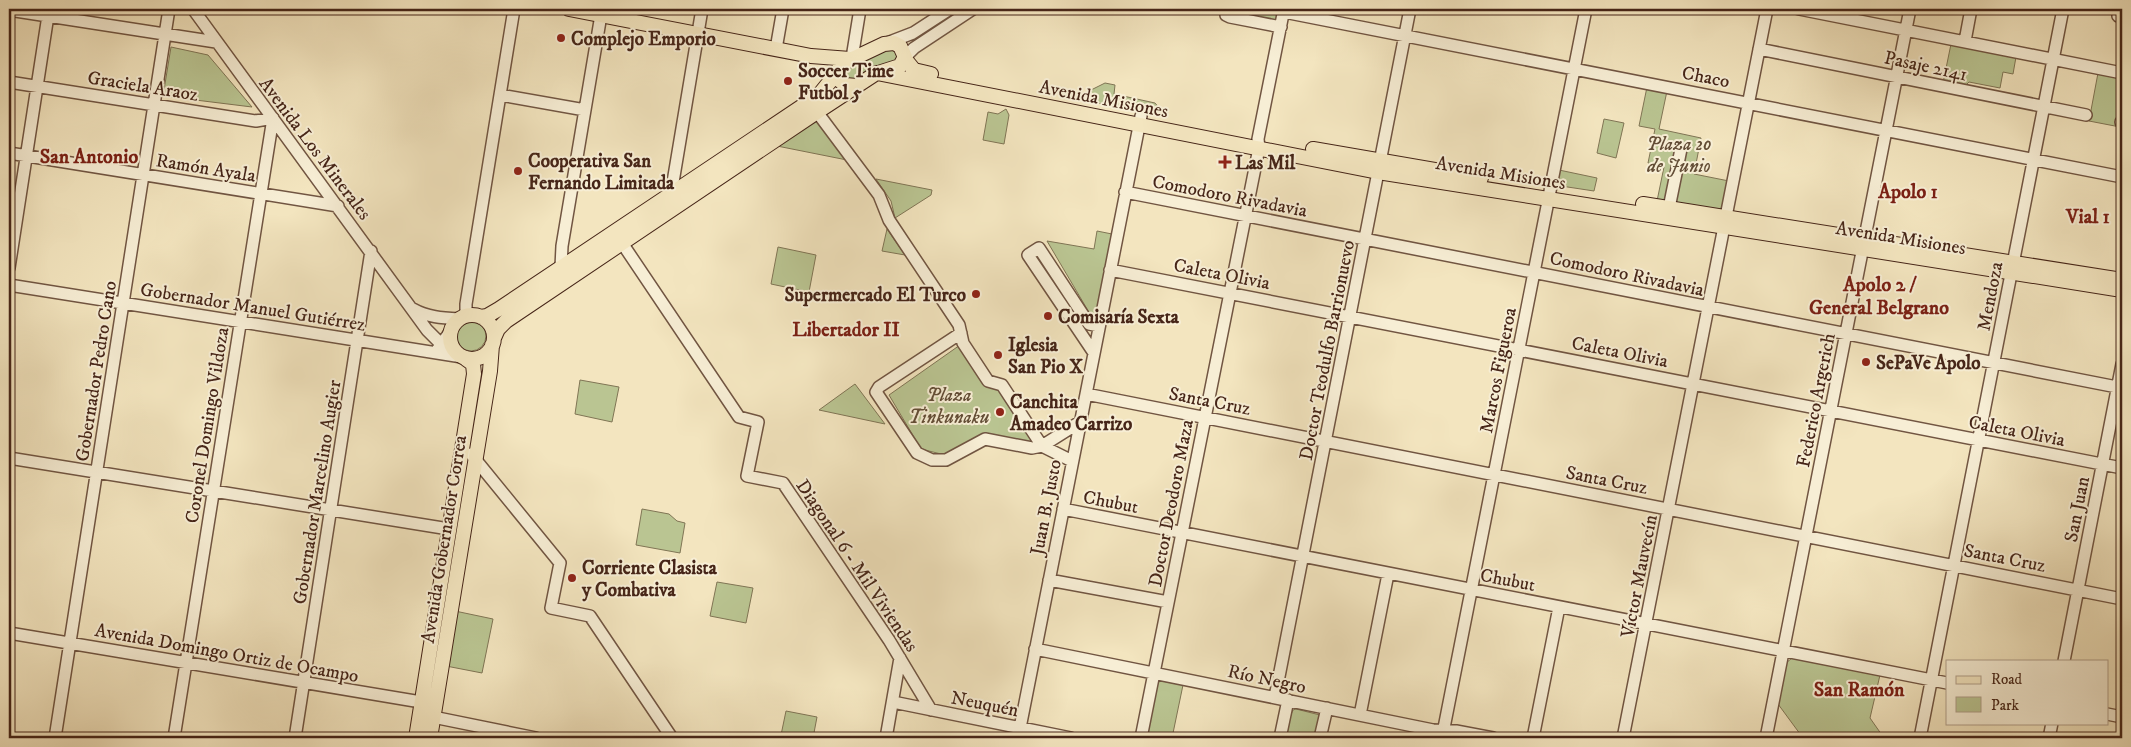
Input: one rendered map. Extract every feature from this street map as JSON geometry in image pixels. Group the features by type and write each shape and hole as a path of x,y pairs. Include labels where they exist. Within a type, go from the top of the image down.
{"main road":[{"path":"569,9 602,12 698,34 811,56 851,59"},
{"path":"887,43 840,66 819,95 491,314 481,317 463,317 450,332 451,344 462,357 479,358 489,351 498,329 506,321 878,73 897,68 905,58"},
{"name":"Avenida Misiones","path":"887,43 900,46 912,68 922,72 1140,120"},
{"path":"811,56 830,66 845,85 858,86"},
{"name":"Avenida Misiones","path":"878,73 1140,120 1379,167 1863,244 2013,269 2122,290"},
{"name":"Avenida Misiones","path":"1549,194 1669,208 1725,222"},
{"name":"Avenida Misiones","path":"2013,269 2122,280"},
{"path":"481,317 491,326 493,342"},
{"name":"Avenida Gobernador Correa","path":"430,738 493,342"},
{"name":"Avenida Gobernador Correa","path":"416,738 475,368 471,362 462,357"}],"street":[{"name":"Gobernador Pedro Cano","path":"55,738 169,9"},
{"name":"Avenida Los Minerales","path":"193,9 427,330 442,345 462,357"},
{"path":"409,306 421,314 463,317 514,9"},
{"path":"671,194 702,9"},
{"path":"776,49 783,9"},
{"path":"851,59 860,9"},
{"path":"887,43 907,36 935,14 950,9"},
{"path":"905,58 922,42 973,9"},
{"path":"1226,9 1226,15 1230,17 1280,27"},
{"name":"Doctor Teodulfo Barrionuevo","path":"1275,697 1410,9"},
{"name":"Marcos Figueroa","path":"1443,734 1586,9"},
{"name":"Víctor Mauvecín","path":"1623,738 1767,9"},
{"path":"1799,9 2122,73"},
{"name":"Federico Argerich","path":"1766,738 1910,9"},
{"path":"1965,41 1971,9"},
{"name":"Mendoza","path":"1920,738 2063,9"},
{"path":"9,10 50,11 216,42"},
{"name":"Doctor Deodoro Maza","path":"1141,738 1284,10"},
{"name":"Chaco","path":"1284,10 1404,36 2122,177"},
{"path":"9,268 50,11"},
{"path":"561,268 562,246 602,12"},
{"name":"Pasaje 2141","path":"1759,49 2086,115"},
{"name":"Graciela Araoz","path":"9,82 256,121 272,118"},
{"path":"500,95 585,110"},
{"path":"818,112 878,195 889,220 959,325 963,343 988,381 1002,385 1042,446 1072,461"},
{"name":"Coronel Domingo Vildoza","path":"174,738 272,118"},
{"name":"Juan B. Justo","path":"1020,728 1140,120"},
{"path":"1669,208 1682,149"},
{"name":"Ramón Ayala","path":"9,153 338,206"},
{"name":"Comodoro Rivadavia","path":"1126,192 2120,388"},
{"name":"Diagonal 6 - Mil Viviendas","path":"622,243 739,418 758,422 747,476 783,483 900,658 930,710"},
{"path":"1094,353 1028,255 1039,248 1090,324 1099,326"},
{"name":"Gobernador Marcelino Augier","path":"295,738 371,251"},
{"name":"Caleta Olivia","path":"1110,270 2122,468"},
{"name":"Gobernador Manuel Gutiérrez","path":"9,286 462,357"},
{"path":"432,353 442,345 450,332"},
{"path":"961,333 879,387 876,392 917,453 932,460 946,460 985,439 1032,448 1042,446 1080,422"},
{"name":"San Juan","path":"2064,660 2120,388 2122,364"},
{"name":"Santa Cruz","path":"1086,394 2122,599"},
{"path":"463,447 476,458 560,563 551,608 590,616 672,738"},
{"path":"9,458 449,529"},
{"name":"Chubut","path":"1063,509 1946,683"},
{"path":"1360,715 1388,574"},
{"path":"1049,580 1168,602"},
{"path":"1533,738 1559,607"},
{"name":"Avenida Domingo Ortiz de Ocampo","path":"9,633 422,702"},
{"name":"Río Negro","path":"1035,649 1275,697 1443,734 1493,738"},
{"path":"886,738 900,658"},
{"path":"1280,738 1288,700"},
{"path":"422,702 433,717 529,738"},
{"name":"Neuquén","path":"892,702 1071,738"},
{"path":"1320,738 1327,708"},
{"path":"2108,714 2122,717"},
{"path":"2049,738 2052,724"}],"green space":[{"path":"1231,9 1278,10 1276,20 1271,22 1233,14"},
{"path":"1951,44 2016,57 2013,74 2003,72 2000,88 1969,82 1964,87 1943,83"},
{"path":"171,47 208,55 252,107 163,96"},
{"path":"893,48 900,59 863,73 854,81 849,82 841,71 887,49"},
{"path":"2098,73 2122,78 2122,117 2120,127 2089,121"},
{"path":"1105,83 1115,85 1114,94 1155,103 1167,117 1088,101 1091,90"},
{"name":"Plaza 20 de Junio","path":"1647,87 1667,91 1659,129 1701,138 1694,174 1729,181 1721,209 1716,210 1657,201 1664,167 1648,163 1655,129 1639,126"},
{"path":"1006,109 1009,115 1004,144 983,140 988,112 998,114"},
{"path":"1604,119 1624,123 1616,158 1597,153"},
{"path":"814,120 820,122 847,160 777,146"},
{"path":"1559,170 1597,178 1594,191 1561,186 1558,184"},
{"path":"876,179 932,190 931,195 895,218 891,201"},
{"path":"887,229 905,255 882,251"},
{"path":"1097,231 1112,234 1097,312 1094,315 1090,314 1047,241 1094,249"},
{"path":"778,247 816,255 809,292 771,284"},
{"path":"471,321 482,325 486,336 482,347 471,351 460,347 456,336 460,325"},
{"name":"Plaza Tinkunaku","path":"960,345 1000,390 1035,441 1031,444 983,435 945,455 921,449 889,395"},
{"path":"580,380 619,387 612,422 575,414"},
{"path":"855,384 885,424 819,410"},
{"path":"642,509 669,514 677,521 685,523 680,553 636,545"},
{"path":"717,582 753,588 746,623 710,616"},
{"path":"455,611 493,619 482,673 446,666"},
{"path":"1792,658 1880,675 1870,718 1884,738 1803,738 1778,704 1786,663"},
{"path":"1158,682 1183,685 1172,738 1146,738 1157,685"},
{"path":"1296,709 1320,715 1317,738 1286,738 1291,714"},
{"path":"786,711 817,717 813,738 776,738 781,735"}],"place":[{"name":"Complejo Emporio","path":"561,38"},
{"name":"Soccer Time Futbol 5","path":"788,81"},
{"name":"Las Mil","path":"1225,162"},
{"name":"Cooperativa San Fernando Limitada","path":"518,171"},
{"name":"Supermercado El Turco","path":"976,294"},
{"name":"Comisaría Sexta","path":"1048,316"},
{"name":"Iglesia San Pio X","path":"998,355"},
{"name":"SePaVe Apolo","path":"1866,362"},
{"name":"Canchita Amadeo Carrizo","path":"1000,412"},
{"name":"Corriente Clasista y Combativa","path":"572,578"}],"district":[{"name":"San Antonio","path":"89,156"},
{"name":"Apolo 1","path":"1908,191"},
{"name":"Vial 1","path":"2088,216"},
{"name":"Apolo 2 / General Belgrano","path":"1879,296"},
{"name":"Libertador II","path":"846,329"},
{"name":"San Ramón","path":"1859,689"}]}
